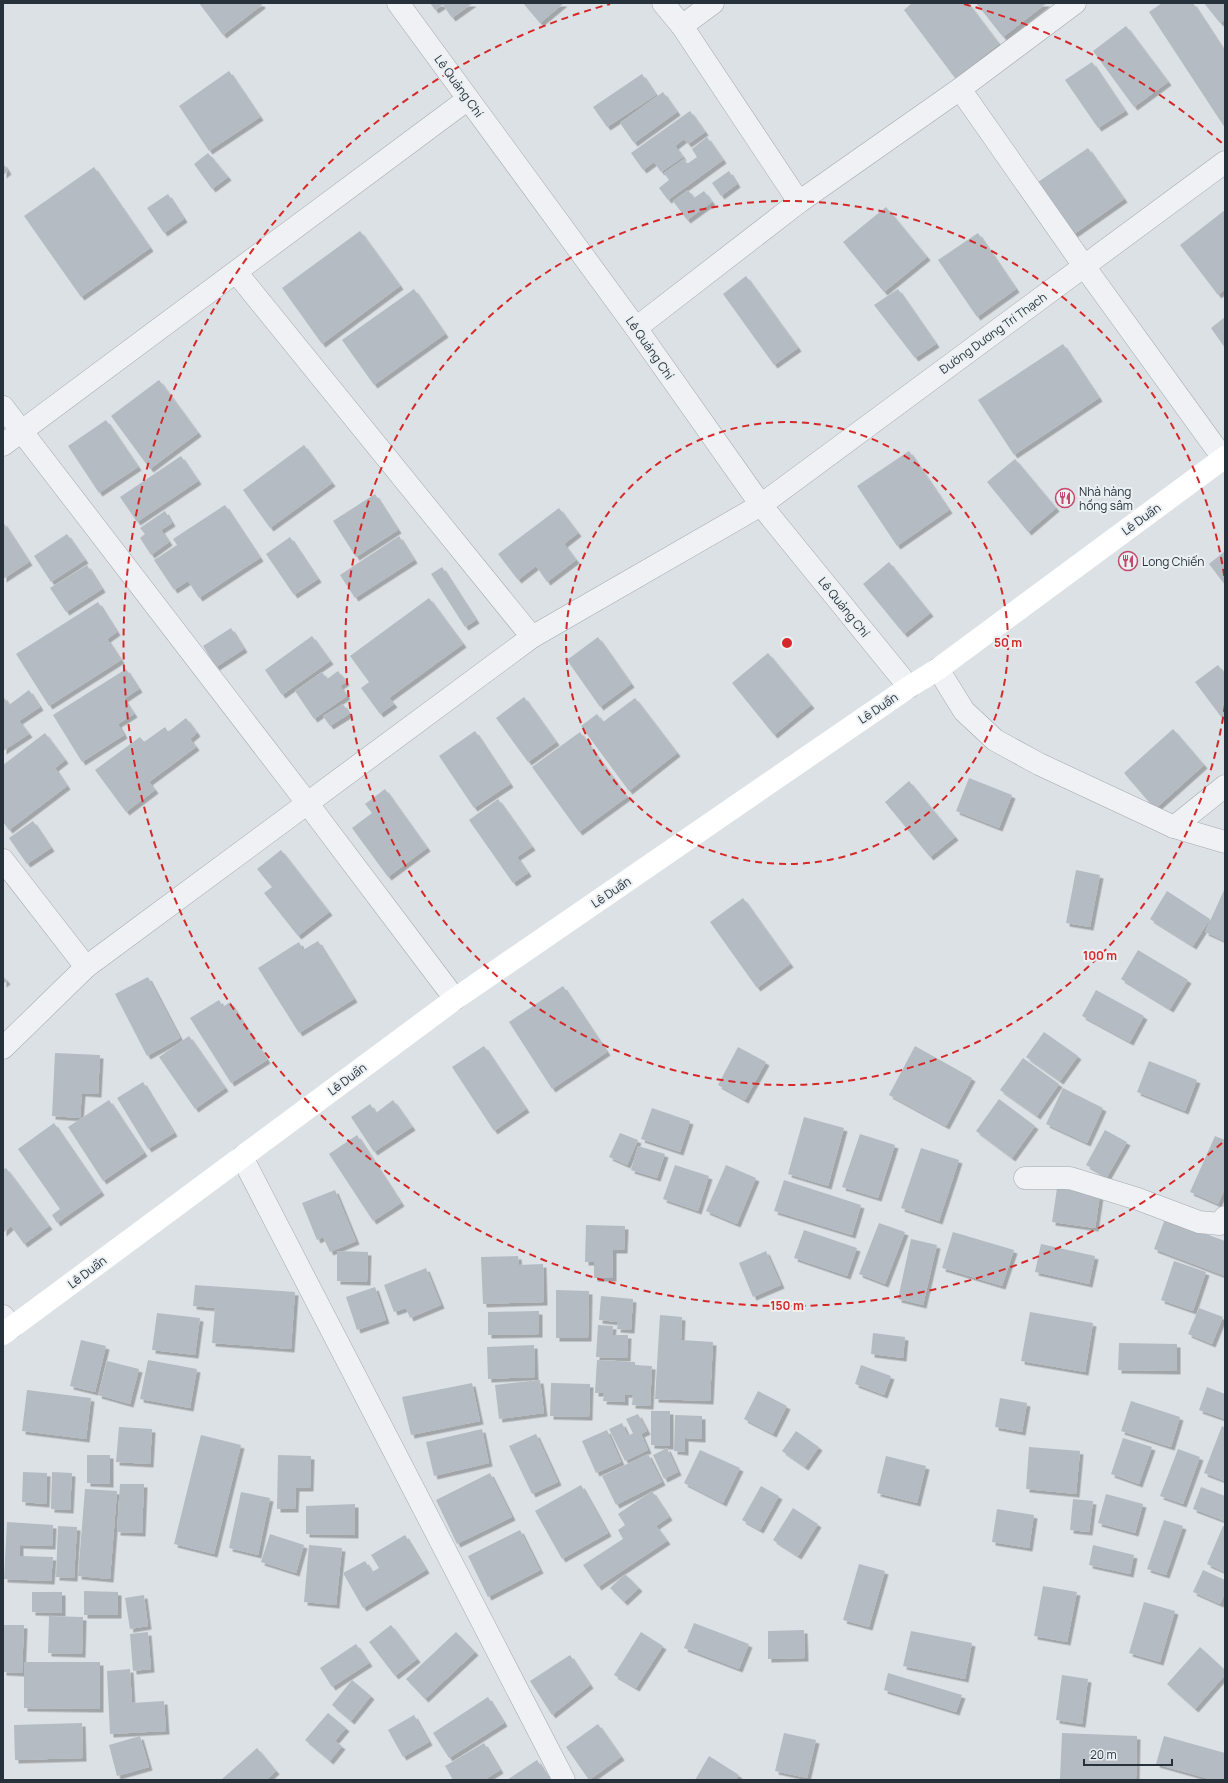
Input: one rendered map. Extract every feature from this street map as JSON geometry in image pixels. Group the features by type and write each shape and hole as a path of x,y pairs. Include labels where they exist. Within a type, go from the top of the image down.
{"main road":[{"name":"Lê Duẩn","path":"6,1326 242,1157 456,999 909,687 938,669 1224,458"}],"street":[{"name":"Lê Quảng Chí","path":"398,3 636,328 760,505 909,687"},
{"path":"663,3 682,26 799,202"},
{"path":"682,26 713,3"},
{"path":"636,328 799,202 960,89 1075,3"},
{"path":"960,89 1084,266 1224,458"},
{"path":"3,445 468,99"},
{"name":"Đường Dương Trí Thạch","path":"3,1048 86,967 532,637 760,505 1225,162"},
{"path":"236,272 532,637"},
{"path":"3,407 456,999"},
{"path":"938,669 964,711 995,740 1039,764 1174,826 1225,842"},
{"path":"1174,826 1225,786"},
{"path":"3,860 86,967"},
{"path":"242,1157 564,1780"},
{"path":"1025,1178 1070,1178 1138,1199 1199,1222 1220,1224 1225,1217"}],"building":[{"path":"199,3 261,3 262,5 223,35"},
{"path":"430,3 473,3 452,18 443,5 435,10"},
{"path":"523,3 564,3 540,23"},
{"path":"912,3 968,3 999,44 955,78 904,10"},
{"path":"976,3 1047,3 1003,37"},
{"path":"1162,3 1193,3 1225,52 1225,128 1149,12"},
{"path":"1204,3 1225,3 1225,19 1220,23"},
{"path":"1126,26 1168,82 1134,107 1093,51"},
{"path":"1092,62 1125,111 1098,128 1065,80"},
{"path":"229,71 260,117 209,151 179,106"},
{"path":"642,74 656,95 607,127 593,107"},
{"path":"663,92 677,112 634,143 620,123"},
{"path":"690,111 705,132 688,144 684,139 675,146 683,157 661,172 654,162 643,170 631,153"},
{"path":"707,137 723,160 668,200 659,188 669,180 664,173 684,159 687,164 697,157 692,149"},
{"path":"1088,148 1124,199 1074,234 1038,182"},
{"path":"208,153 228,177 212,189 194,164"},
{"path":"3,163 8,171 3,175"},
{"path":"94,167 150,248 81,297 24,216"},
{"path":"729,171 737,184 721,196 712,183"},
{"path":"688,190 694,198 704,191 712,202 687,220 673,201"},
{"path":"168,194 184,219 164,233 147,208"},
{"path":"886,207 927,257 884,292 843,242"},
{"path":"1225,210 1225,289 1218,295 1180,245"},
{"path":"360,231 400,286 322,344 282,288"},
{"path":"978,233 1016,289 977,317 938,260"},
{"path":"746,276 798,348 774,365 723,294"},
{"path":"414,289 445,334 374,385 342,340"},
{"path":"898,289 936,344 915,358 874,305"},
{"path":"1225,317 1225,348 1211,328"},
{"path":"1063,344 1099,398 1014,455 978,400"},
{"path":"159,380 198,433 150,469 111,416"},
{"path":"106,420 138,467 99,493 68,446"},
{"path":"304,445 332,483 270,528 243,490"},
{"path":"909,451 949,510 897,546 857,486"},
{"path":"181,456 198,481 137,522 120,497"},
{"path":"1015,459 1056,508 1028,532 987,482"},
{"path":"375,494 398,530 356,557 333,521"},
{"path":"225,505 260,558 199,598 188,581 174,590 154,560 177,545 173,539"},
{"path":"559,508 578,533 564,544 576,560 547,582 536,566 518,580 498,554"},
{"path":"165,511 172,523 161,530 169,542 151,555 140,538 145,534 140,528"},
{"path":"3,522 29,562 3,579"},
{"path":"67,534 85,560 51,582 34,556"},
{"path":"399,536 414,560 355,598 340,575"},
{"path":"290,537 318,579 294,595 266,554"},
{"path":"1225,551 1225,585 1209,564"},
{"path":"889,562 930,613 904,634 863,584"},
{"path":"87,565 102,589 66,612 50,588"},
{"path":"442,567 476,620 465,627 431,574"},
{"path":"429,598 463,644 389,698 394,704 380,714 361,688 369,682 350,656"},
{"path":"98,602 117,632 107,639 121,660 49,706 16,654"},
{"path":"231,628 244,649 216,667 203,646"},
{"path":"312,636 330,661 282,695 265,670"},
{"path":"598,637 631,684 600,707 567,660"},
{"path":"768,653 811,705 774,735 732,683"},
{"path":"1218,665 1225,674 1225,722 1195,682"},
{"path":"126,669 139,689 124,699 134,714 118,724 124,735 82,762 53,715"},
{"path":"338,671 346,682 340,686 347,696 314,719 295,691 322,672 327,679"},
{"path":"29,690 40,707 19,721 29,734 3,751 3,696 9,705"},
{"path":"524,697 556,742 528,762 496,718"},
{"path":"635,698 677,753 629,791 581,726 597,714 603,722"},
{"path":"343,704 349,714 330,726 323,716"},
{"path":"186,718 197,733 190,739 196,747 149,782 155,790 126,812 95,770 140,737 144,742 165,727 168,732"},
{"path":"1173,729 1204,765 1155,809 1124,773"},
{"path":"475,731 510,784 474,808 439,756"},
{"path":"580,732 627,797 579,832 532,767"},
{"path":"45,733 65,760 55,768 67,786 9,830 3,822 3,765"},
{"path":"969,778 1012,795 999,828 956,811"},
{"path":"909,781 955,837 930,857 885,802"},
{"path":"385,789 427,848 388,877 352,828 372,813 365,804"},
{"path":"498,799 532,847 517,857 528,873 513,883 469,820"},
{"path":"33,821 51,848 27,864 9,838"},
{"path":"281,850 329,912 298,936 264,893 272,887 257,869"},
{"path":"1076,870 1100,875 1090,927 1066,923"},
{"path":"1225,888 1225,941 1205,932"},
{"path":"1167,891 1210,919 1193,946 1150,919"},
{"path":"743,898 790,964 757,988 710,922"},
{"path":"318,941 354,999 299,1033 258,968 299,942 303,950"},
{"path":"1138,950 1188,980 1170,1009 1121,979"},
{"path":"3,976 7,981 3,984"},
{"path":"148,977 180,1038 147,1056 115,994"},
{"path":"563,986 607,1052 552,1089 509,1022"},
{"path":"1096,990 1144,1016 1130,1042 1082,1016"},
{"path":"219,1000 223,1007 230,1002 267,1060 231,1083 190,1018"},
{"path":"1044,1032 1078,1056 1060,1081 1026,1057"},
{"path":"189,1036 225,1088 195,1109 159,1057"},
{"path":"484,1046 526,1109 494,1131 452,1067"},
{"path":"915,1046 972,1078 946,1126 889,1095"},
{"path":"738,1047 766,1062 745,1100 718,1085"},
{"path":"55,1053 100,1055 98,1094 82,1093 80,1118 52,1116"},
{"path":"1023,1058 1059,1084 1037,1116 1000,1090"},
{"path":"1149,1061 1197,1080 1185,1111 1137,1092"},
{"path":"143,1082 174,1133 148,1149 117,1098"},
{"path":"1063,1088 1103,1108 1087,1143 1046,1124"},
{"path":"999,1099 1035,1126 1012,1158 976,1131"},
{"path":"109,1100 144,1153 103,1181 68,1127"},
{"path":"393,1100 412,1127 374,1152 351,1117 370,1104 376,1113"},
{"path":"652,1108 690,1121 680,1152 641,1139"},
{"path":"804,1117 844,1128 828,1186 788,1174"},
{"path":"54,1123 101,1192 57,1223 52,1215 60,1209 18,1149"},
{"path":"1105,1130 1127,1142 1107,1177 1086,1165"},
{"path":"620,1133 638,1140 627,1165 609,1157"},
{"path":"860,1134 895,1145 878,1198 842,1187"},
{"path":"357,1135 401,1203 373,1221 329,1154"},
{"path":"1215,1136 1225,1140 1225,1188 1218,1204 1190,1192"},
{"path":"638,1146 665,1154 657,1178 631,1170"},
{"path":"921,1148 959,1160 939,1221 901,1208"},
{"path":"675,1165 709,1176 698,1211 663,1199"},
{"path":"726,1165 756,1178 737,1224 706,1211"},
{"path":"6,1168 49,1226 24,1244 11,1226 3,1233 3,1170"},
{"path":"784,1180 861,1205 852,1235 774,1211"},
{"path":"1057,1188 1100,1195 1095,1228 1052,1222"},
{"path":"335,1190 356,1241 330,1252 323,1237 317,1240 302,1203"},
{"path":"1165,1219 1225,1241 1225,1276 1154,1249"},
{"path":"879,1223 905,1232 885,1284 859,1274"},
{"path":"586,1225 625,1226 624,1250 613,1250 613,1278 594,1278 594,1262 585,1262"},
{"path":"804,1230 857,1248 847,1276 794,1258"},
{"path":"953,1232 1014,1250 1002,1286 942,1268"},
{"path":"911,1239 937,1245 923,1305 898,1299"},
{"path":"1041,1244 1095,1256 1089,1284 1035,1272"},
{"path":"337,1251 368,1252 367,1282 337,1281"},
{"path":"766,1251 781,1285 753,1297 739,1263"},
{"path":"518,1256 519,1265 543,1264 544,1302 483,1304 481,1257"},
{"path":"1174,1261 1206,1272 1193,1311 1161,1300"},
{"path":"426,1268 441,1305 410,1318 406,1308 394,1312 384,1285"},
{"path":"195,1285 295,1292 291,1349 212,1343 215,1308 193,1306"},
{"path":"375,1287 386,1320 357,1330 346,1297"},
{"path":"556,1290 589,1291 588,1338 556,1338"},
{"path":"601,1296 633,1299 631,1330 617,1329 618,1322 599,1320"},
{"path":"1199,1308 1223,1317 1212,1344 1188,1334"},
{"path":"539,1311 539,1334 488,1335 488,1312"},
{"path":"1030,1312 1093,1323 1085,1372 1021,1361"},
{"path":"157,1313 200,1318 195,1355 152,1350"},
{"path":"660,1315 682,1317 681,1340 713,1342 710,1401 655,1399"},
{"path":"598,1325 613,1326 612,1335 628,1335 627,1358 596,1357"},
{"path":"873,1333 905,1337 903,1358 871,1354"},
{"path":"81,1340 106,1346 95,1392 70,1386"},
{"path":"1119,1343 1177,1344 1177,1371 1118,1370"},
{"path":"534,1345 535,1377 488,1379 487,1347"},
{"path":"148,1360 197,1369 190,1408 140,1399"},
{"path":"597,1360 635,1362 635,1365 652,1366 650,1406 632,1405 633,1395 625,1394 625,1402 603,1401 604,1393 595,1393"},
{"path":"107,1361 139,1369 130,1404 98,1395"},
{"path":"861,1365 891,1376 884,1395 855,1384"},
{"path":"540,1380 544,1413 499,1419 495,1385"},
{"path":"472,1383 480,1421 411,1435 402,1397"},
{"path":"551,1383 590,1384 589,1417 550,1416"},
{"path":"1207,1387 1225,1394 1225,1419 1199,1410"},
{"path":"27,1390 91,1398 86,1439 22,1431"},
{"path":"758,1391 787,1406 773,1434 744,1419"},
{"path":"1000,1398 1027,1403 1022,1432 995,1427"},
{"path":"1131,1401 1180,1417 1171,1447 1121,1431"},
{"path":"651,1411 670,1411 670,1446 651,1445"},
{"path":"638,1414 647,1431 641,1434 648,1450 625,1461 609,1429 622,1423 628,1436 633,1433 626,1419"},
{"path":"675,1415 702,1416 702,1439 685,1438 685,1452 674,1451"},
{"path":"1222,1426 1225,1428 1225,1481 1204,1473"},
{"path":"119,1427 152,1429 150,1464 116,1462"},
{"path":"482,1429 489,1463 434,1476 426,1442"},
{"path":"607,1430 621,1462 596,1473 582,1441"},
{"path":"796,1431 819,1447 805,1467 782,1451"},
{"path":"536,1434 558,1482 532,1494 509,1446"},
{"path":"201,1435 241,1445 214,1554 174,1544"},
{"path":"1123,1438 1152,1447 1139,1484 1111,1474"},
{"path":"1029,1447 1080,1451 1076,1494 1026,1489"},
{"path":"667,1448 678,1472 664,1479 653,1455"},
{"path":"1178,1449 1200,1457 1183,1504 1160,1496"},
{"path":"700,1450 740,1468 723,1503 684,1483"},
{"path":"648,1454 662,1482 616,1505 602,1476"},
{"path":"87,1455 110,1455 110,1484 87,1483"},
{"path":"278,1455 311,1456 310,1488 296,1488 295,1509 277,1509"},
{"path":"886,1456 926,1466 917,1503 877,1493"},
{"path":"23,1472 47,1473 46,1504 22,1502"},
{"path":"52,1472 72,1473 70,1510 51,1509"},
{"path":"490,1473 512,1517 457,1544 436,1500"},
{"path":"120,1484 144,1484 142,1533 117,1532"},
{"path":"581,1485 608,1533 562,1559 535,1511"},
{"path":"761,1486 779,1496 760,1530 742,1520"},
{"path":"1201,1487 1225,1496 1225,1521 1193,1509"},
{"path":"85,1489 117,1491 110,1579 78,1576"},
{"path":"652,1491 669,1517 656,1526 667,1541 598,1587 583,1565 623,1539 618,1530 625,1525 618,1514"},
{"path":"241,1492 270,1498 258,1555 229,1548"},
{"path":"1106,1494 1143,1504 1135,1533 1098,1523"},
{"path":"1073,1499 1093,1501 1089,1532 1070,1530"},
{"path":"355,1504 355,1535 306,1534 306,1506"},
{"path":"793,1508 818,1524 798,1556 773,1540"},
{"path":"997,1509 1034,1515 1029,1548 992,1542"},
{"path":"1164,1520 1183,1526 1166,1575 1147,1569"},
{"path":"7,1522 53,1525 52,1546 20,1545 20,1556 53,1557 51,1581 4,1579"},
{"path":"58,1526 77,1527 74,1578 56,1577"},
{"path":"1223,1526 1225,1526 1225,1572 1207,1564"},
{"path":"520,1530 540,1570 488,1597 468,1556"},
{"path":"270,1534 304,1545 296,1573 261,1562"},
{"path":"405,1535 426,1570 363,1608 343,1573 365,1561 372,1572 379,1568 371,1555"},
{"path":"309,1545 342,1548 336,1605 304,1602"},
{"path":"1093,1545 1134,1555 1130,1574 1089,1565"},
{"path":"859,1564 885,1571 869,1627 843,1620"},
{"path":"1203,1570 1225,1580 1225,1593 1220,1604 1193,1592"},
{"path":"625,1574 639,1588 624,1602 610,1588"},
{"path":"1043,1586 1077,1592 1067,1642 1034,1636"},
{"path":"84,1591 118,1592 118,1615 84,1615"},
{"path":"32,1592 62,1592 62,1613 32,1612"},
{"path":"144,1595 148,1626 130,1629 125,1598"},
{"path":"1144,1602 1175,1611 1160,1662 1129,1653"},
{"path":"49,1616 83,1617 82,1654 48,1653"},
{"path":"694,1623 749,1644 739,1669 684,1648"},
{"path":"3,1625 24,1625 22,1673 3,1672"},
{"path":"391,1625 417,1659 395,1676 369,1642"},
{"path":"804,1630 805,1658 768,1659 768,1631"},
{"path":"911,1631 972,1643 965,1679 903,1666"},
{"path":"148,1632 151,1669 133,1671 130,1634"},
{"path":"456,1632 475,1652 425,1699 406,1679"},
{"path":"641,1632 663,1646 636,1688 614,1675"},
{"path":"356,1644 369,1663 332,1687 320,1668"},
{"path":"1200,1647 1225,1670 1225,1675 1195,1709 1167,1684"},
{"path":"570,1655 590,1685 552,1715 530,1681"},
{"path":"24,1662 100,1662 100,1709 24,1708"},
{"path":"130,1669 132,1703 164,1701 166,1731 110,1734 107,1671"},
{"path":"888,1673 962,1695 956,1712 884,1690"},
{"path":"1062,1675 1088,1679 1082,1724 1056,1720"},
{"path":"352,1680 371,1696 351,1721 332,1705"},
{"path":"488,1697 504,1723 449,1758 433,1733"},
{"path":"328,1713 346,1728 335,1741 342,1746 330,1761 305,1740"},
{"path":"414,1715 429,1742 403,1757 388,1730"},
{"path":"82,1723 83,1758 15,1760 14,1725"},
{"path":"598,1724 621,1757 589,1780 566,1747"},
{"path":"784,1733 816,1740 807,1778 775,1771"},
{"path":"1062,1733 1137,1736 1136,1780 1060,1779"},
{"path":"140,1736 149,1767 117,1776 109,1745"},
{"path":"1164,1736 1225,1753 1225,1780 1213,1780 1156,1764"},
{"path":"484,1743 500,1770 484,1780 453,1780 445,1766"},
{"path":"257,1748 276,1771 266,1780 221,1780"},
{"path":"709,1756 739,1775 735,1780 695,1780"},
{"path":"537,1760 550,1780 507,1780"}],"place":[{"name":"Nhà hàng hồng sâm","path":"1065,498"},
{"name":"Long Chiến","path":"1128,561"}]}
